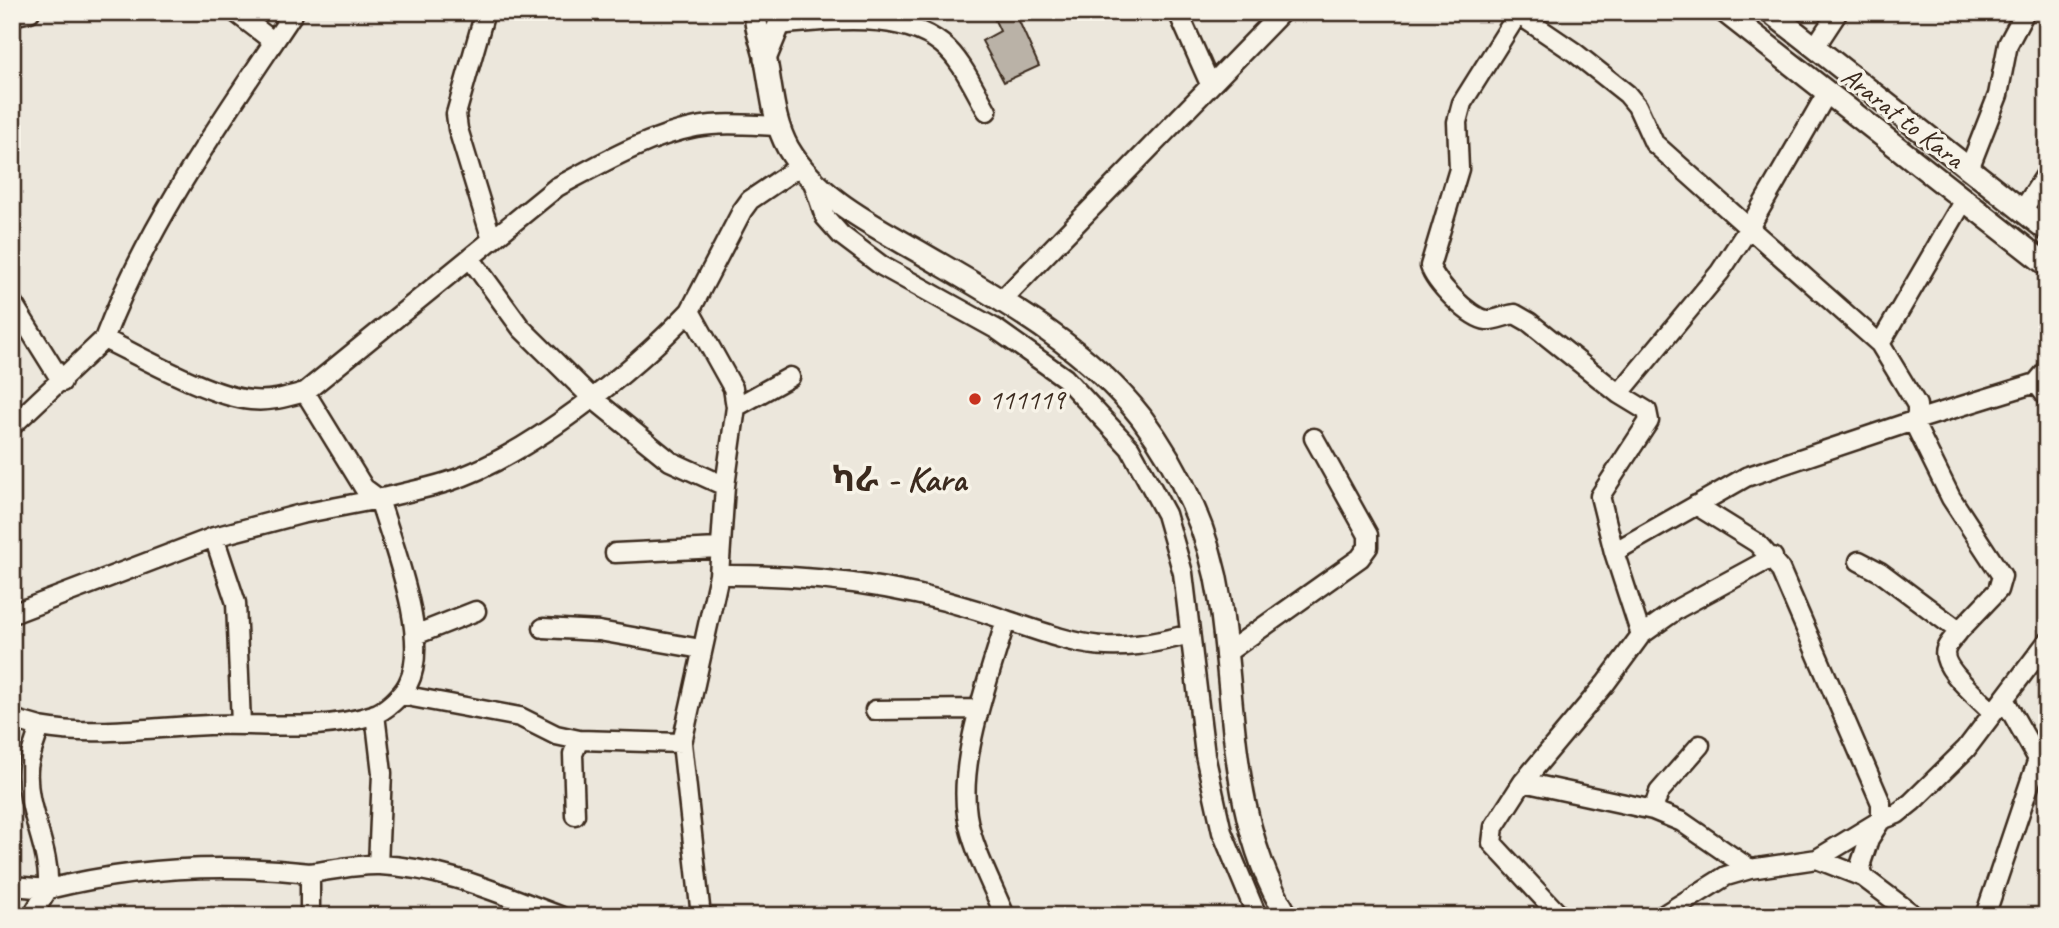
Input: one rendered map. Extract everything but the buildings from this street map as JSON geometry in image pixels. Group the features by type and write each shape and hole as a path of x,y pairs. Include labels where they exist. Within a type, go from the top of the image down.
{"main road":[{"name":"Ararat to Kara","path":"1725,12 2047,265"},
{"name":"Ararat to Kara","path":"1770,12 2047,230"},
{"path":"755,15 778,126 806,172 843,207 1001,301 1078,353 1140,416 1166,454 1198,518 1220,599 1225,654 1252,836 1287,916"},
{"path":"765,59 779,18"}],"street":[{"path":"12,16 30,12"},
{"path":"235,12 274,42"},
{"path":"12,426 62,383 104,339 125,286 167,207 294,12"},
{"path":"485,12 456,114 458,129 492,240"},
{"path":"1178,12 1210,84"},
{"path":"1001,301 1282,12"},
{"path":"1815,47 1838,12"},
{"path":"1969,169 1998,95 2008,44 2025,12"},
{"path":"1641,635 1614,552 1601,496 1649,421 1647,411 1619,394 1515,314 1488,321 1471,313 1434,278 1430,266 1459,169 1457,122 1462,103 1517,13 1574,51 1627,94 1637,106 1654,143 1880,344 1917,405 1917,415 1913,421"},
{"path":"779,18 841,19 887,24 923,33 942,44 956,60 987,111"},
{"path":"1619,394 1720,272 1749,228 1827,93"},
{"path":"104,339 205,386 250,400 274,400 305,393 557,187 601,163 694,127 720,124 778,126"},
{"path":"12,614 214,537 449,482 496,461 621,377 690,311 750,200 806,172 825,217 841,235 882,266 996,329 1065,378 1130,448 1166,514 1183,573 1205,755 1222,832 1257,916"},
{"path":"2022,211 2047,173"},
{"path":"1880,344 1964,200"},
{"path":"470,258 521,328 591,397 670,461 725,486"},
{"path":"12,302 62,383"},
{"path":"690,311 733,388 736,407 725,486 719,575 682,743 701,916"},
{"path":"736,407 790,377"},
{"path":"1614,552 1746,477 1913,421 2043,383"},
{"path":"12,719 40,727 93,732 241,724 336,723 375,714 401,695 414,667 415,635 379,499 364,488 305,393"},
{"path":"1913,421 1951,498 2002,576 1998,590 1959,631 1946,649 1944,658 1949,669 1998,705 2042,756 1985,916"},
{"path":"1225,654 1360,558 1368,547 1368,535 1314,438"},
{"path":"1696,505 1757,543 1773,557 1881,803 1881,820 1869,839 1861,863 1863,877"},
{"path":"214,537 236,603 241,724"},
{"path":"615,553 719,548"},
{"path":"1560,916 1492,843 1494,828 1523,782 1605,684 1641,635 1679,608 1773,557"},
{"path":"1859,561 1888,578 1959,631"},
{"path":"719,575 776,575 871,586 939,598 1078,644 1097,647 1121,648 1190,634"},
{"path":"415,635 477,611"},
{"path":"1005,916 967,819 964,794 978,709 1006,620"},
{"path":"543,628 610,633 701,649"},
{"path":"1662,916 1726,876 1750,869 1817,859 1881,820 1897,814 1965,749 2047,642"},
{"path":"401,695 520,717 556,735 579,740 682,743"},
{"path":"875,710 978,709"},
{"path":"375,714 382,773 378,865"},
{"path":"32,916 48,889 50,865 31,797 28,770 40,727"},
{"path":"575,815 573,754 579,740"},
{"path":"1653,810 1659,792 1700,745"},
{"path":"1523,782 1653,810 1682,822 1750,869"},
{"path":"1817,859 1863,877 1915,916"},
{"path":"12,886 48,889 102,876 144,870 281,870 310,873 378,865 462,878 560,916"},
{"path":"310,873 310,916"}],"place":[{"name":"111119","path":"975,399"}],"district":[{"name":"ካራ - Kara","path":"899,479"}]}
